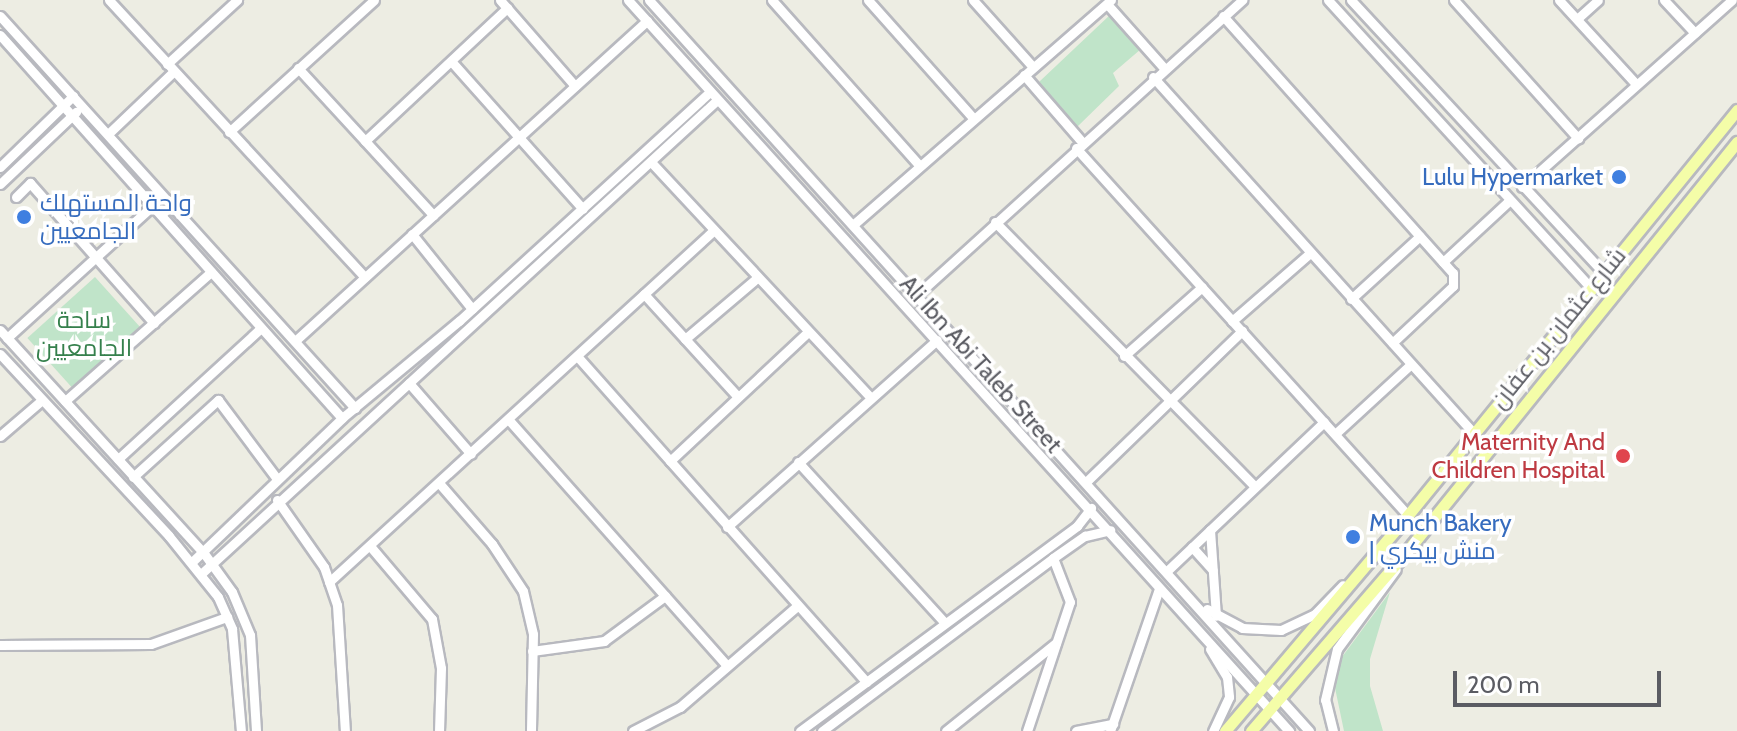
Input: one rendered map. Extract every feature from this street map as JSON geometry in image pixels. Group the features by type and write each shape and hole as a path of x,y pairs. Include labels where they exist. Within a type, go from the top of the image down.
{"main road":[{"name":"شارع عثمان بن عفان","path":"1225,731 1408,515 1590,287 1737,110"},
{"name":"شارع عثمان بن عفان","path":"1251,731 1412,545 1737,142"}],"street":[{"path":"109,0 365,277"},
{"path":"108,134 237,0"},
{"path":"229,132 374,0"},
{"name":"Ali Ibn Abi Taleb Street","path":"628,0 1192,623"},
{"path":"772,0 920,166"},
{"path":"868,0 974,119"},
{"path":"973,0 1033,67"},
{"path":"918,294 1153,77 1242,0"},
{"path":"1328,0 1590,287"},
{"path":"1351,0 1603,272"},
{"path":"1454,0 1578,138"},
{"path":"1559,0 1636,84"},
{"path":"1577,19 1598,0"},
{"path":"1664,0 1695,33"},
{"path":"1522,187 1732,0"},
{"name":"Ali Ibn Abi Taleb Street","path":"651,1 1192,597 1261,688 1309,731"},
{"path":"854,224 1109,2 1164,68"},
{"path":"365,141 451,61 503,4 575,86"},
{"path":"0,16 355,408"},
{"path":"1223,16 1453,273 1453,286 1392,343"},
{"path":"295,341 647,21"},
{"path":"1,39 342,418"},
{"path":"451,61 583,209"},
{"path":"298,68 433,215"},
{"path":"1024,75 1079,145 1202,287 1408,515 1301,622 1261,632 1216,616 1192,597"},
{"path":"1153,77 1473,432"},
{"path":"0,167 73,96"},
{"path":"202,573 277,500 651,162 713,96"},
{"path":"192,562 342,418 472,309 713,96"},
{"path":"0,184 82,106"},
{"path":"651,162 870,397"},
{"path":"16,197 30,183 154,323"},
{"path":"1443,262 1510,200"},
{"path":"152,206 96,260 3,334 212,563 250,635 256,731"},
{"path":"995,222 1255,487"},
{"path":"329,582 713,231"},
{"path":"412,234 472,309"},
{"path":"1351,299 1420,236"},
{"path":"1232,321 1310,253"},
{"path":"1569,264 1590,259"},
{"path":"65,401 211,272"},
{"path":"685,339 757,278"},
{"path":"1124,356 1202,287"},
{"path":"644,294 738,397"},
{"path":"118,459 261,328"},
{"path":"1087,481 1167,400 1242,331"},
{"path":"670,461 808,332"},
{"path":"727,527 937,340"},
{"path":"0,354 202,573 227,617 241,684 241,731"},
{"path":"577,356 866,682"},
{"path":"1335,434 1411,364"},
{"path":"409,383 471,454"},
{"path":"0,436 42,400"},
{"path":"133,477 218,400 277,479"},
{"path":"508,419 727,666"},
{"path":"1168,570 1324,422"},
{"path":"798,462 945,623"},
{"path":"439,483 492,544 523,591 532,651 531,731"},
{"path":"277,500 329,582 342,633 345,731"},
{"path":"800,731 1077,526 1091,508"},
{"path":"1077,526 1085,536"},
{"path":"829,729 1053,558 1085,536 1110,530"},
{"path":"1210,530 1216,616"},
{"path":"1333,731 1325,700 1337,649 1412,545"},
{"path":"370,546 432,619 441,668 439,731"},
{"path":"1192,547 1213,570"},
{"path":"1027,731 1070,602 1053,558"},
{"path":"1076,731 1112,728 1159,589"},
{"path":"532,651 604,641 665,596"},
{"path":"633,731 680,707 797,606"},
{"path":"0,645 151,644 227,617"},
{"path":"1192,623 1261,688"},
{"path":"1192,623 1227,677 1227,708 1213,731"},
{"path":"946,731 1056,643"},
{"path":"1274,702 1289,731"}],"green space":[{"path":"1111,14 1141,49 1113,73 1119,86 1077,127 1039,82"},
{"name":"ساحة الجامعيين","path":"95,277 141,328 74,389 27,338"},
{"path":"1390,592 1370,659 1370,686 1383,731 1344,731 1335,688 1342,657"}],"place":[{"name":"Lulu Hypermarket","path":"1619,177"},
{"name":"واحة المستهلك الجامعيين","path":"24,217"},
{"name":"Maternity And Children Hospital","path":"1623,456"},
{"name":"Munch Bakery | منش بيكري","path":"1353,537"}]}
